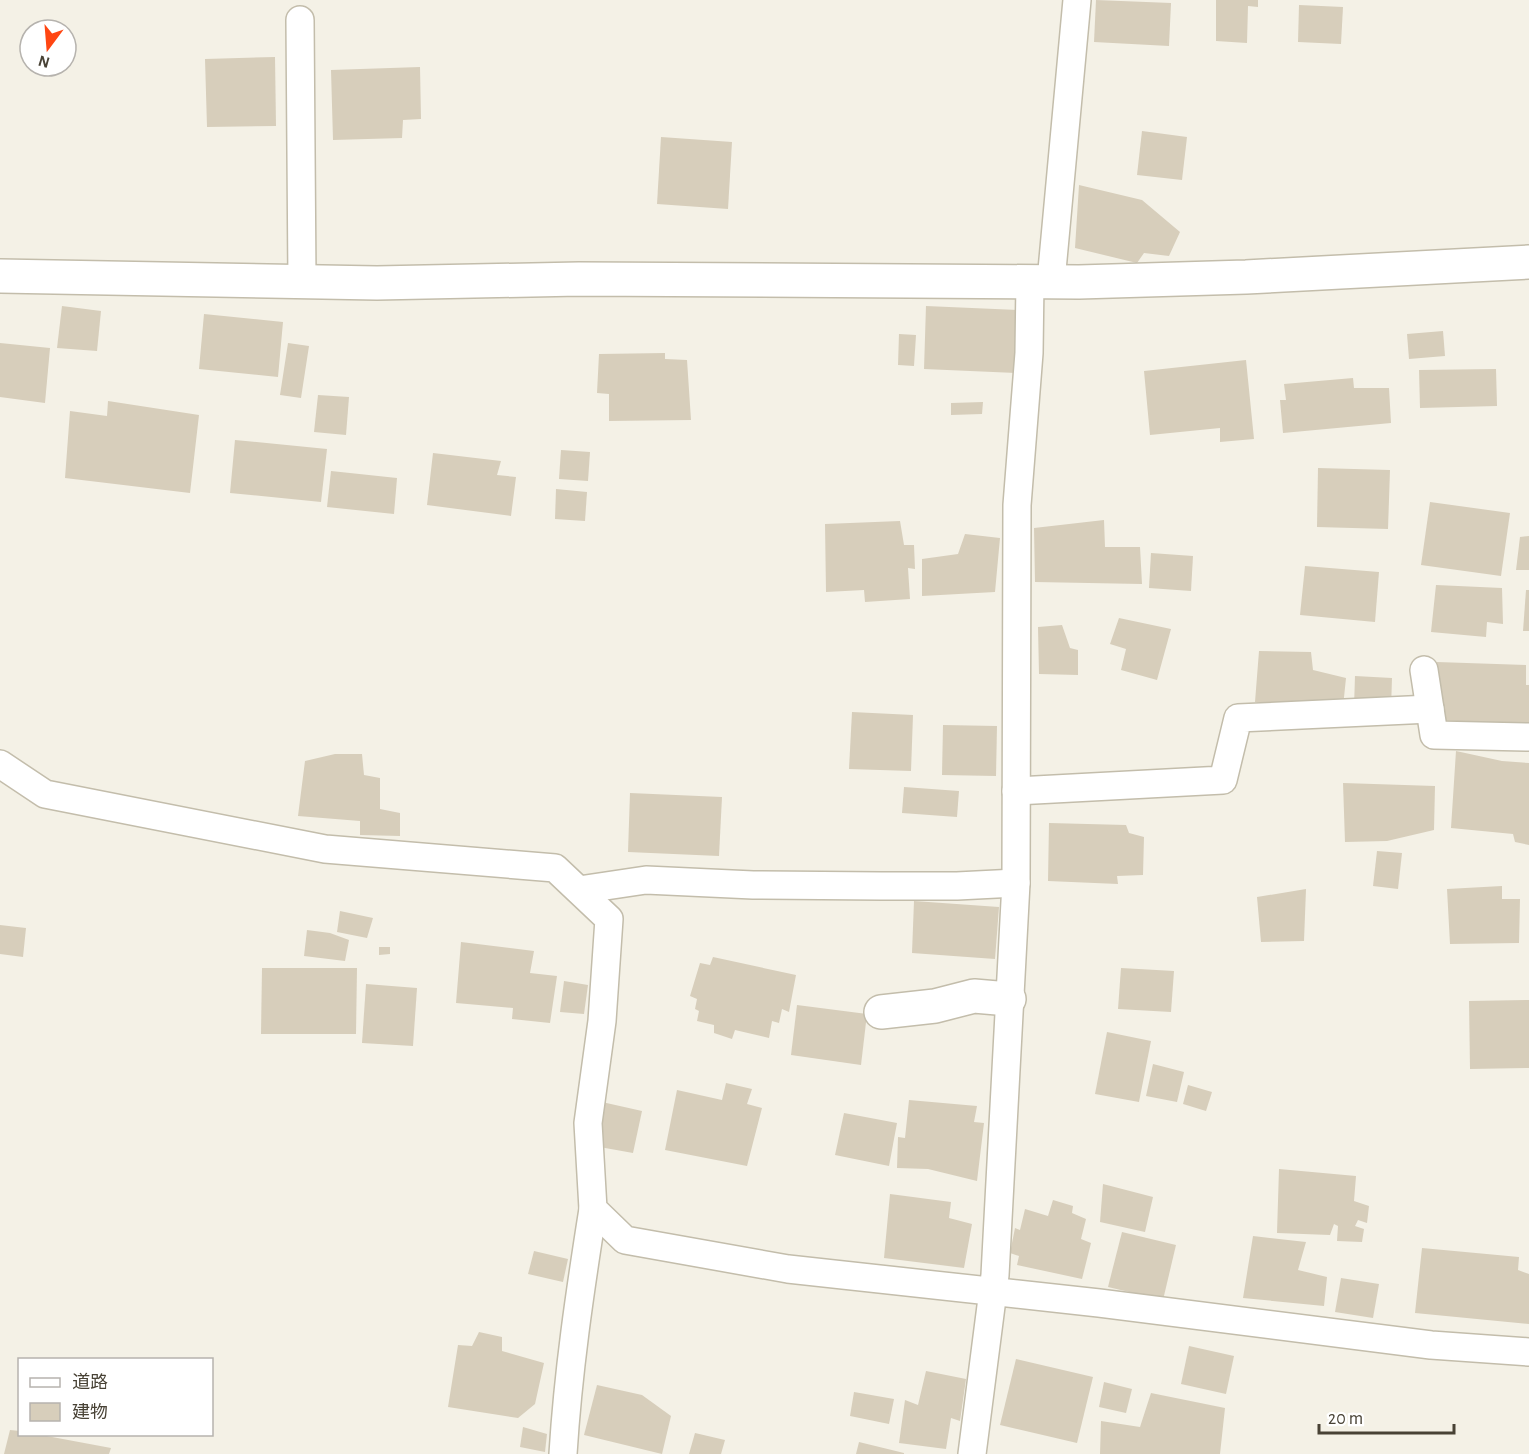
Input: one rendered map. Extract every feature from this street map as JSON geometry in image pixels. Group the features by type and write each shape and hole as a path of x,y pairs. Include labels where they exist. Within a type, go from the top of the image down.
{"street":[{"path":"0,276 377,283 579,279 1079,282 1246,277 1529,262"},
{"path":"881,1012 935,1006 974,996 1009,999"}],"lane":[{"path":"972,1454 993,1292 1016,883 1017,505 1029,353 1041,281 1077,0"},
{"path":"300,20 302,281"},
{"path":"1424,670 1434,735 1529,737"},
{"path":"1016,791 1223,780 1238,718 1430,709"},
{"path":"0,764 45,794 325,849 555,868 609,920 602,1021 588,1123 593,1209 577,1305 563,1454"},
{"path":"579,890 646,880 846,886 957,886 1016,883"},
{"path":"593,1209 625,1240 788,1269 1110,1304 1431,1345 1529,1352"}],"building":[{"path":"1096,0 1171,3 1169,46 1094,42"},
{"path":"1216,0 1258,0 1258,7 1248,6 1247,43 1216,41"},
{"path":"1299,5 1343,7 1341,44 1298,42"},
{"path":"275,57 276,126 207,127 205,59"},
{"path":"420,67 421,119 403,120 402,138 333,140 331,70"},
{"path":"1142,131 1187,137 1182,180 1137,175"},
{"path":"661,137 732,142 728,209 657,204"},
{"path":"1079,185 1142,200 1180,232 1169,256 1144,253 1137,263 1075,248"},
{"path":"62,306 101,311 97,351 57,348"},
{"path":"926,306 1019,310 1016,373 924,369"},
{"path":"204,314 283,322 278,377 199,369"},
{"path":"1443,331 1445,356 1409,359 1407,334"},
{"path":"899,334 916,335 914,366 898,365"},
{"path":"0,343 50,348 45,403 0,397"},
{"path":"288,343 309,346 301,398 280,395"},
{"path":"665,353 665,359 687,360 691,420 609,421 609,394 597,393 599,354"},
{"path":"1246,360 1254,439 1220,442 1220,428 1150,435 1144,371"},
{"path":"1496,369 1497,406 1420,408 1419,370"},
{"path":"1353,378 1354,388 1389,388 1391,423 1283,433 1280,400 1286,400 1284,384"},
{"path":"318,395 349,397 346,435 314,432"},
{"path":"108,401 199,415 190,493 65,478 70,411 107,416"},
{"path":"983,402 982,414 951,415 951,403"},
{"path":"235,440 327,449 321,502 230,493"},
{"path":"561,450 590,452 588,481 559,479"},
{"path":"433,453 501,461 497,475 516,477 511,516 427,505"},
{"path":"1318,468 1390,470 1388,529 1317,527"},
{"path":"331,471 397,478 394,514 327,507"},
{"path":"556,489 587,492 585,521 555,519"},
{"path":"1430,502 1510,513 1501,576 1421,565"},
{"path":"1104,520 1105,547 1140,547 1142,584 1035,582 1034,528"},
{"path":"900,521 904,545 914,545 915,569 908,568 910,599 865,602 864,590 826,592 825,524"},
{"path":"965,534 1000,538 995,592 922,596 922,559 958,554"},
{"path":"1529,536 1529,570 1516,570 1520,537"},
{"path":"1151,553 1193,556 1191,591 1149,588"},
{"path":"1305,566 1379,572 1375,622 1300,615"},
{"path":"1436,585 1502,588 1503,624 1487,622 1486,637 1431,632"},
{"path":"1526,590 1529,590 1529,631 1523,631"},
{"path":"1119,618 1171,629 1157,680 1121,670 1126,649 1110,644"},
{"path":"1062,625 1070,648 1078,650 1078,675 1039,674 1038,627"},
{"path":"1259,651 1311,652 1313,670 1346,678 1343,707 1255,702"},
{"path":"1437,662 1526,665 1526,685 1529,685 1529,730 1437,725"},
{"path":"1355,676 1392,678 1391,709 1354,707"},
{"path":"852,712 913,715 911,771 849,769"},
{"path":"943,725 997,726 996,776 942,775"},
{"path":"1456,751 1502,761 1529,763 1529,845 1515,842 1513,834 1451,828"},
{"path":"335,754 362,754 364,775 380,778 380,809 400,813 400,836 360,835 360,821 298,816 305,761"},
{"path":"1343,783 1435,786 1434,830 1387,841 1345,842"},
{"path":"904,787 959,791 957,817 902,813"},
{"path":"630,793 722,797 719,856 628,852"},
{"path":"1049,823 1126,825 1129,833 1144,837 1143,875 1117,876 1118,884 1048,881"},
{"path":"1377,851 1402,853 1398,889 1373,886"},
{"path":"1502,886 1502,899 1520,899 1519,943 1450,944 1447,889"},
{"path":"1306,889 1304,941 1261,942 1257,897"},
{"path":"914,901 999,907 995,959 912,953"},
{"path":"340,911 373,918 367,938 337,932"},
{"path":"0,925 26,928 23,957 0,954"},
{"path":"307,930 330,933 349,940 345,961 304,956"},
{"path":"461,942 534,951 530,973 557,976 550,1023 512,1019 513,1008 456,1003"},
{"path":"379,947 390,947 390,954 379,955"},
{"path":"713,957 796,975 789,1012 782,1009 779,1023 772,1021 769,1038 735,1030 732,1039 714,1033 714,1025 697,1021 699,1011 695,1009 697,999 690,996 700,963 710,965"},
{"path":"262,968 357,968 356,1034 261,1034"},
{"path":"1121,968 1174,971 1171,1012 1118,1009"},
{"path":"564,981 588,985 584,1014 560,1012"},
{"path":"366,984 417,988 413,1046 362,1043"},
{"path":"1529,1000 1529,1068 1470,1069 1469,1001"},
{"path":"797,1005 867,1014 861,1065 791,1055"},
{"path":"1107,1032 1151,1041 1139,1102 1095,1094"},
{"path":"1153,1064 1184,1072 1177,1102 1146,1096"},
{"path":"726,1083 752,1089 747,1104 762,1108 747,1166 665,1150 677,1090 722,1100"},
{"path":"1188,1085 1212,1092 1206,1111 1183,1104"},
{"path":"909,1100 977,1106 974,1122 984,1123 977,1181 928,1169 897,1168 898,1137 905,1138"},
{"path":"602,1102 642,1111 633,1153 594,1146"},
{"path":"844,1113 897,1123 889,1166 835,1155"},
{"path":"1279,1169 1356,1176 1354,1201 1369,1206 1367,1223 1358,1220 1355,1226 1364,1229 1362,1242 1337,1241 1338,1226 1334,1224 1330,1235 1277,1233"},
{"path":"1103,1184 1153,1197 1145,1232 1100,1222"},
{"path":"890,1194 951,1202 949,1218 972,1224 964,1268 884,1258"},
{"path":"1053,1200 1073,1206 1072,1213 1086,1219 1081,1239 1091,1243 1082,1279 1017,1265 1019,1256 1010,1253 1015,1228 1020,1230 1025,1209 1048,1216"},
{"path":"1122,1232 1176,1245 1163,1300 1108,1287"},
{"path":"1253,1236 1306,1242 1298,1270 1327,1277 1324,1306 1243,1298"},
{"path":"1422,1248 1519,1257 1518,1270 1529,1274 1529,1324 1415,1313"},
{"path":"534,1251 568,1259 563,1282 528,1274"},
{"path":"1341,1278 1379,1284 1373,1318 1335,1312"},
{"path":"479,1332 502,1337 502,1351 544,1363 535,1404 518,1418 448,1407 458,1345 472,1346"},
{"path":"1189,1346 1234,1356 1226,1394 1181,1384"},
{"path":"1016,1359 1093,1377 1077,1443 1000,1425"},
{"path":"926,1371 966,1379 960,1421 951,1418 946,1449 899,1443 905,1400 918,1405"},
{"path":"1104,1382 1132,1389 1126,1413 1099,1407"},
{"path":"597,1385 642,1395 671,1416 662,1454 584,1435"},
{"path":"854,1392 894,1399 889,1424 850,1416"},
{"path":"1151,1393 1225,1408 1220,1454 1100,1454 1101,1421 1140,1427"},
{"path":"523,1427 547,1434 545,1452 520,1447"},
{"path":"10,1430 18,1431 18,1436 47,1436 111,1448 109,1454 4,1454"},
{"path":"695,1433 725,1440 721,1454 689,1454"},
{"path":"859,1442 904,1453 904,1454 856,1454"}]}
